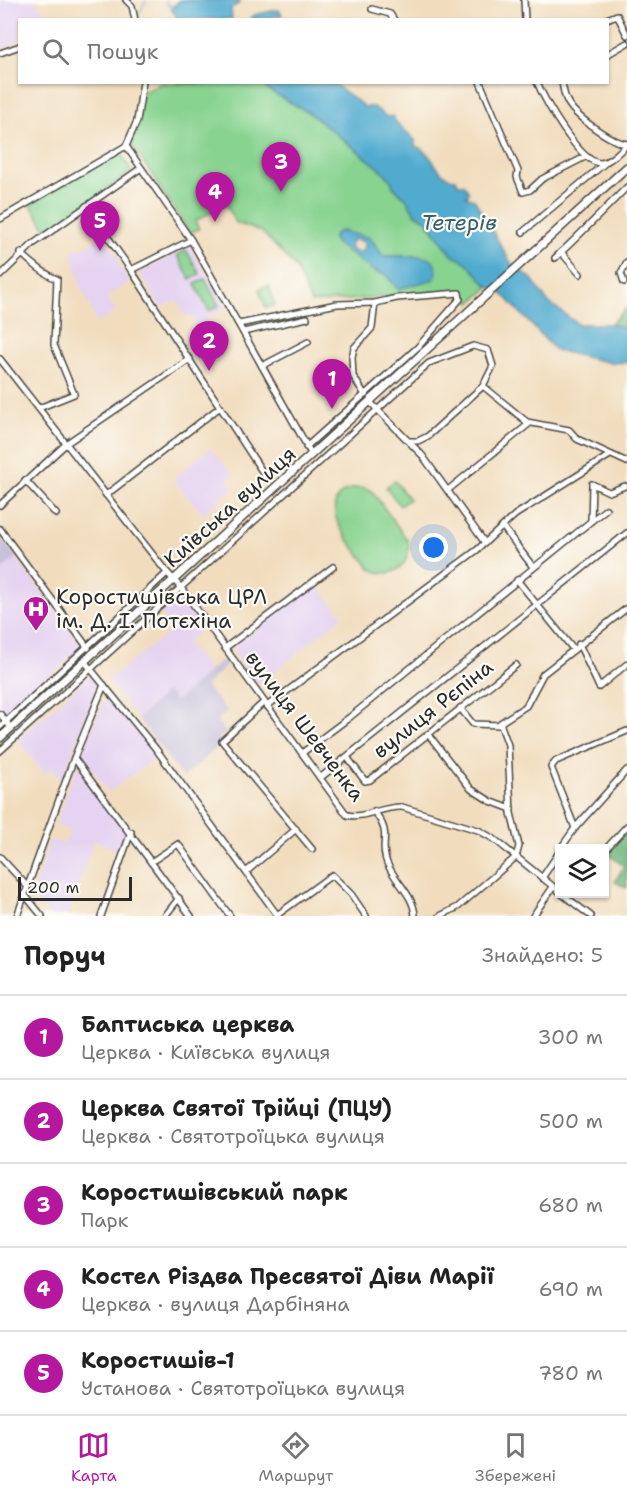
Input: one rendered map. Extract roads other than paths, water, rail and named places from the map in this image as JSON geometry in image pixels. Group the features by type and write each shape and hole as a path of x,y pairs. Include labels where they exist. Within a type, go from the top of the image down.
{"main road":[{"name":"Київська вулиця","path":"0,738 9,725 85,662 532,252 626,169"}],"street":[{"path":"126,0 132,6 135,18"},
{"path":"524,0 525,18"},
{"path":"372,9 390,14 393,18"},
{"path":"609,18 617,15 627,35"},
{"path":"609,53 627,43"},
{"path":"0,53 18,47"},
{"path":"2,217 126,146 137,121 143,84"},
{"path":"481,84 519,171 517,177 523,192 585,157"},
{"path":"523,232 627,145 582,120 567,101 563,84"},
{"path":"538,85 585,157 596,162 607,162"},
{"path":"126,146 191,240 312,455"},
{"path":"0,276 21,253 141,168"},
{"path":"555,258 580,237 587,225 627,187"},
{"path":"86,206 131,270 267,479"},
{"path":"131,270 191,240"},
{"path":"561,252 579,274"},
{"path":"21,253 35,267 44,269 50,277 57,279 54,345 74,394 39,408"},
{"path":"624,282 621,273 627,262"},
{"name":"Київська вулиця","path":"306,447 418,347 460,299 459,293 397,298 375,303"},
{"path":"238,324 338,304 375,303 372,328 354,348 352,357 353,376 365,395"},
{"path":"243,332 307,318"},
{"path":"262,366 308,342"},
{"name":"Київська вулиця","path":"0,751 429,363 473,346 488,350 493,366 483,386"},
{"name":"вулиця Шевченка","path":"0,359 167,573 181,587 347,815 392,806 402,807 478,830 494,838 553,887"},
{"path":"0,505 67,443 190,359"},
{"path":"410,441 418,441 428,436 483,386 530,423 569,430 577,439 627,462"},
{"path":"370,402 410,441 486,543"},
{"path":"106,495 220,407"},
{"path":"448,490 530,423"},
{"path":"312,849 222,741 266,704 486,543 515,515 610,455"},
{"path":"585,472 592,484 591,521"},
{"path":"25,480 56,513"},
{"path":"592,484 609,492 625,486"},
{"path":"302,753 350,717 606,509"},
{"path":"503,527 533,567"},
{"path":"0,529 93,654"},
{"path":"320,778 627,533"},
{"path":"225,648 333,567"},
{"path":"0,727 9,725 167,573"},
{"path":"517,580 573,649"},
{"path":"501,725 506,718 526,706 543,674 627,608"},
{"path":"579,644 599,687 627,664"},
{"path":"85,662 156,749 277,916 332,875 351,894 366,916"},
{"name":"вулиця Рєпіна","path":"348,757 365,781 370,780 516,665"},
{"path":"17,916 74,758 104,685"},
{"path":"460,708 473,724 501,725"},
{"path":"0,714 9,725"},
{"path":"440,916 458,908 516,857 519,846 511,808 508,745 501,725"},
{"path":"575,828 551,766 556,761 627,731"},
{"path":"429,734 471,789 490,801 511,808"},
{"path":"74,758 191,916"},
{"path":"564,844 575,828 627,770"},
{"path":"374,811 386,832 387,863 410,898 415,916"},
{"path":"609,846 627,826"},
{"path":"246,872 296,829"},
{"path":"101,916 131,832"},
{"path":"152,862 178,844 230,916"},
{"path":"0,857 27,886"},
{"path":"542,878 555,858"},
{"path":"533,916 553,887"},
{"path":"24,894 42,916"},
{"path":"165,916 179,898"},
{"name":"вулиця Шевченка","path":"568,898 591,916"}],"water":[{"path":"180,0 238,0 240,3 231,8 232,18 177,18 171,9"},
{"path":"279,10 282,15 251,18 254,15"},
{"name":"Тетерів","path":"262,84 335,84 364,107 374,107 387,117 393,116 395,121 415,140 415,146 427,154 443,174 456,179 458,184 464,184 469,193 466,196 474,199 511,263 532,279 547,301 578,324 610,324 627,329 627,362 611,363 555,350 499,290 489,287 466,262 453,256 426,220 415,213 405,197 393,187 392,182 383,171 308,112 268,90"},
{"path":"341,231 370,238 383,256 419,256 433,260 437,271 435,279 398,289 386,275 374,271 335,243 333,238","holes":["353,239 364,242 365,246 360,253 352,250 350,246"]}],"waterway":[{"path":"139,14 146,0"},
{"path":"166,0 168,6 176,5"}],"place":[{"name":"Коростишівський парк","path":"281,192"},
{"name":"Костел Різдва Пресвятої Діви Марії","path":"215,222"},
{"name":"Коростишів-1","path":"100,251"},
{"name":"Церква Святої Трійці (ПЦУ)","path":"209,371"},
{"name":"Баптиська церква","path":"332,409"},
{"name":"Коростишівська ЦРЛ ім. Д. І. Потєхіна","path":"36,632"}]}
